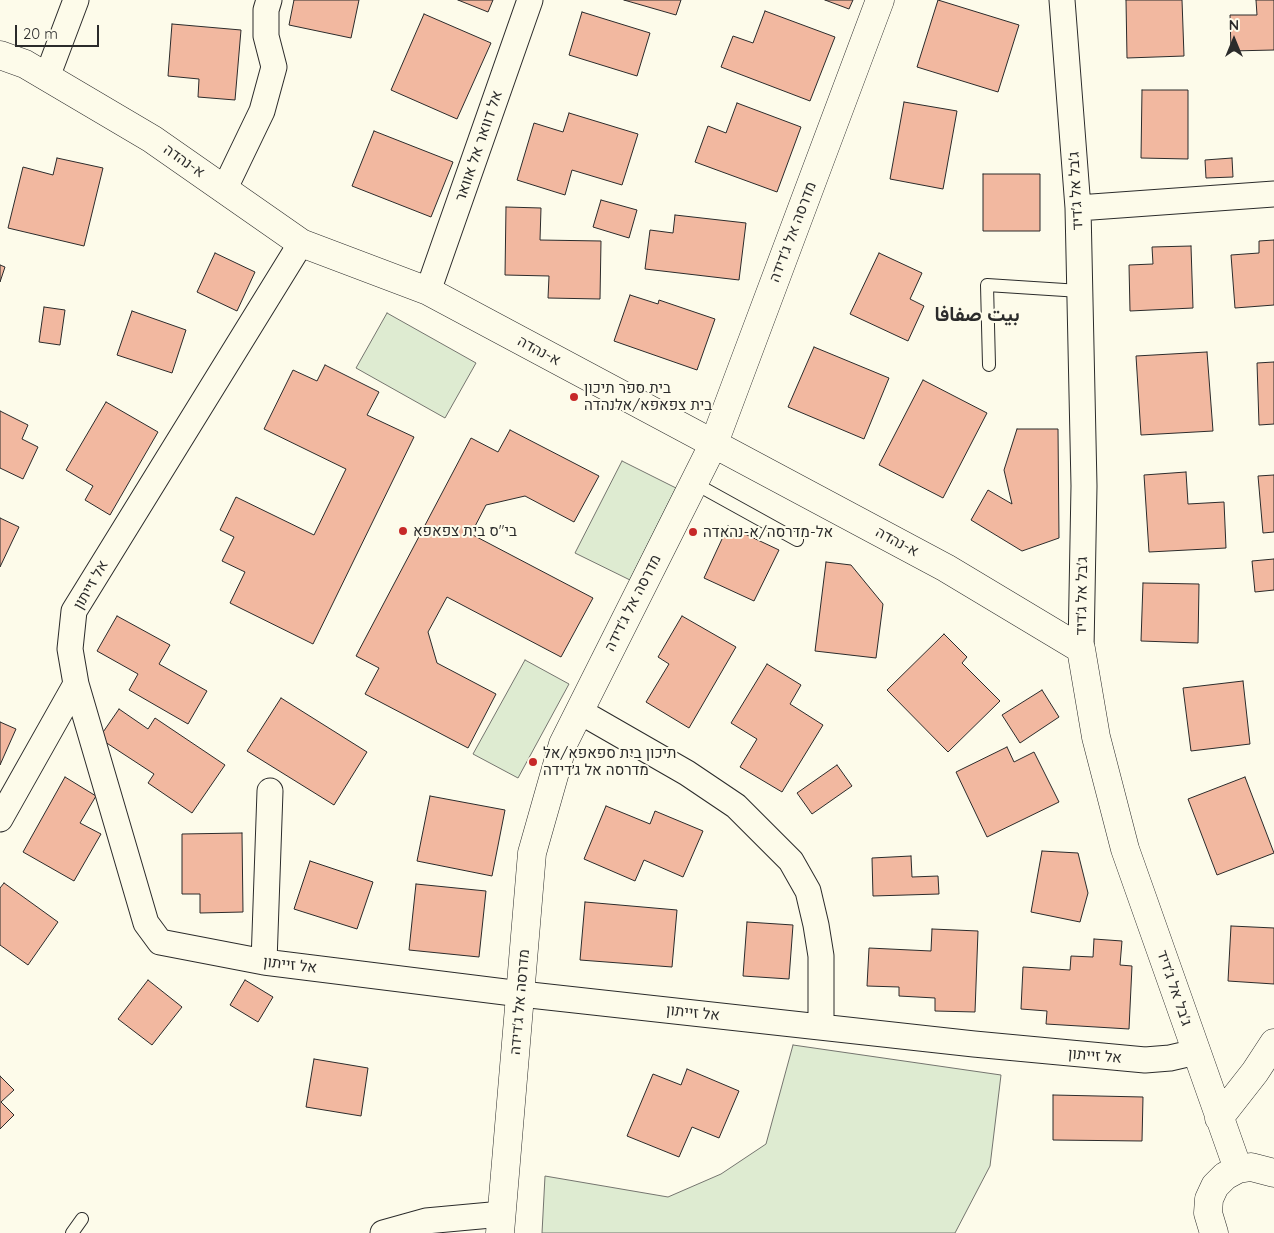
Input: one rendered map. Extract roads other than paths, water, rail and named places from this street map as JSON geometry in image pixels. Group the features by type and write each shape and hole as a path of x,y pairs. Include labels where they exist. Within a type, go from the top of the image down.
{"street":[{"path":"47,77 76,0"},
{"path":"224,190 262,111 274,67 266,36 266,10 269,0"},
{"name":"אל דוואר אל אוואר","path":"428,291 530,0"},
{"name":"מדרסה אל ג'דידה","path":"501,1224 532,852 563,744 714,444 880,0"},
{"name":"ג'בל אל ג'דיד","path":"1062,0 1078,208 1084,486 1081,649 1096,737 1126,849 1218,1118 1238,1169"},
{"name":"א-נהדה","path":"0,55 25,64 152,139 301,243 428,291 946,568 1081,649"},
{"path":"1078,208 1274,194"},
{"name":"אל זייתון","path":"301,243 74,611 70,649 76,684 146,923 160,942 264,962 521,994 1095,1056 1145,1060 1170,1058 1196,1052"},
{"path":"0,818 76,684"},
{"path":"579,711 687,773 736,806 791,861 808,891 816,925 821,956 822,1027"},
{"path":"264,962 270,791"},
{"path":"1218,1118 1255,1072 1274,1043"},
{"path":"1214,1233 1208,1213 1209,1199 1215,1186 1225,1176 1238,1169 1251,1167 1274,1172"},
{"path":"383,1233 426,1221 501,1224"}],"lane":[{"path":"988,365 987,285 1080,291"},
{"path":"694,483 797,540"},
{"path":"72,1233 82,1218"}],"place":[{"name":"בית ספר תיכון בית צפאפא/אלנהדה","path":"574,397"},
{"name":"בי\"ס בית צפאפא","path":"403,531"},
{"name":"אל-מדרסה/א-נהאדה","path":"693,532"},
{"name":"תיכון בית ספאפא/אל מדרסה אל ג׳דידה","path":"533,762"}],"district":[{"name":"بيت صفافا","path":"977,315"}]}
